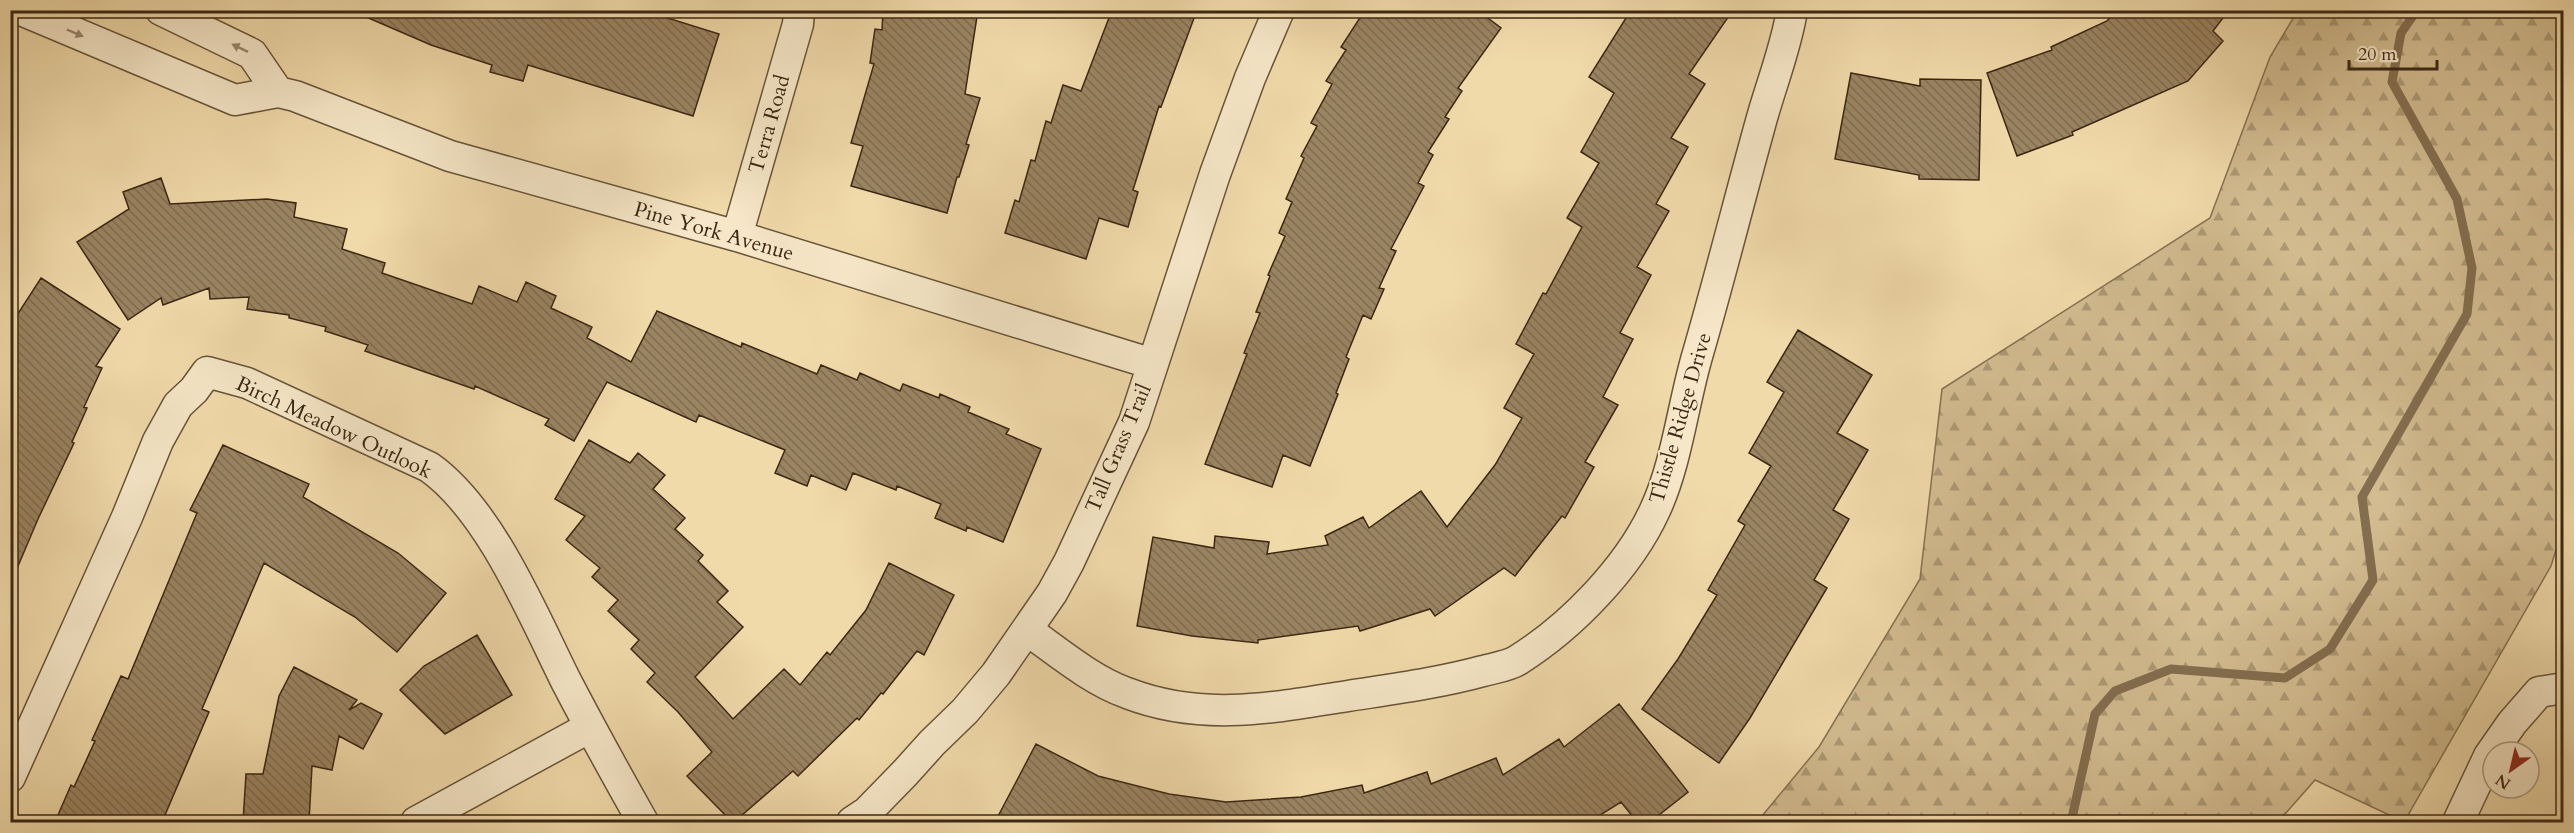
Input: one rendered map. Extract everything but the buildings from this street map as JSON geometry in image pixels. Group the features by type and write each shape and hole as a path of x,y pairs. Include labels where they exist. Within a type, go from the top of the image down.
{"street":[{"name":"Pine York Avenue","path":"21,10 234,100 278,92 320,104 450,156 737,236 1153,364"},
{"path":"161,10 252,54 278,92"},
{"name":"Terra Road","path":"737,236 798,24 799,10"},
{"name":"Tall Grass Trail","path":"852,822 867,812 964,711 996,674 1052,593 1069,562 1134,422 1234,121 1279,10"},
{"name":"Thistle Ridge Drive","path":"1027,630 1082,668 1124,693 1151,701 1214,712 1265,710 1449,680 1516,662 1564,625 1618,571 1656,509 1674,452 1696,358 1728,250 1766,102 1788,32 1792,10"},
{"name":"Birch Meadow Outlook","path":"10,777 127,517 158,441 178,405 194,390 207,372 247,383 429,467 447,480 484,527 643,822"},
{"path":"2458,822 2489,756 2512,723 2539,692 2564,688"},
{"path":"416,822 590,727"}],"green space":[{"path":"2298,10 2563,11 2563,528 2551,566 2404,822 2315,780 2278,822 1757,822 1819,747 1920,579 1942,389 2210,218 2270,57"}],"waterway":[{"path":"2066,822 2072,818 2095,714 2115,691 2171,669 2285,678 2330,649 2373,580 2362,497 2467,314 2472,268 2457,199 2392,82 2401,33 2417,10"}]}
